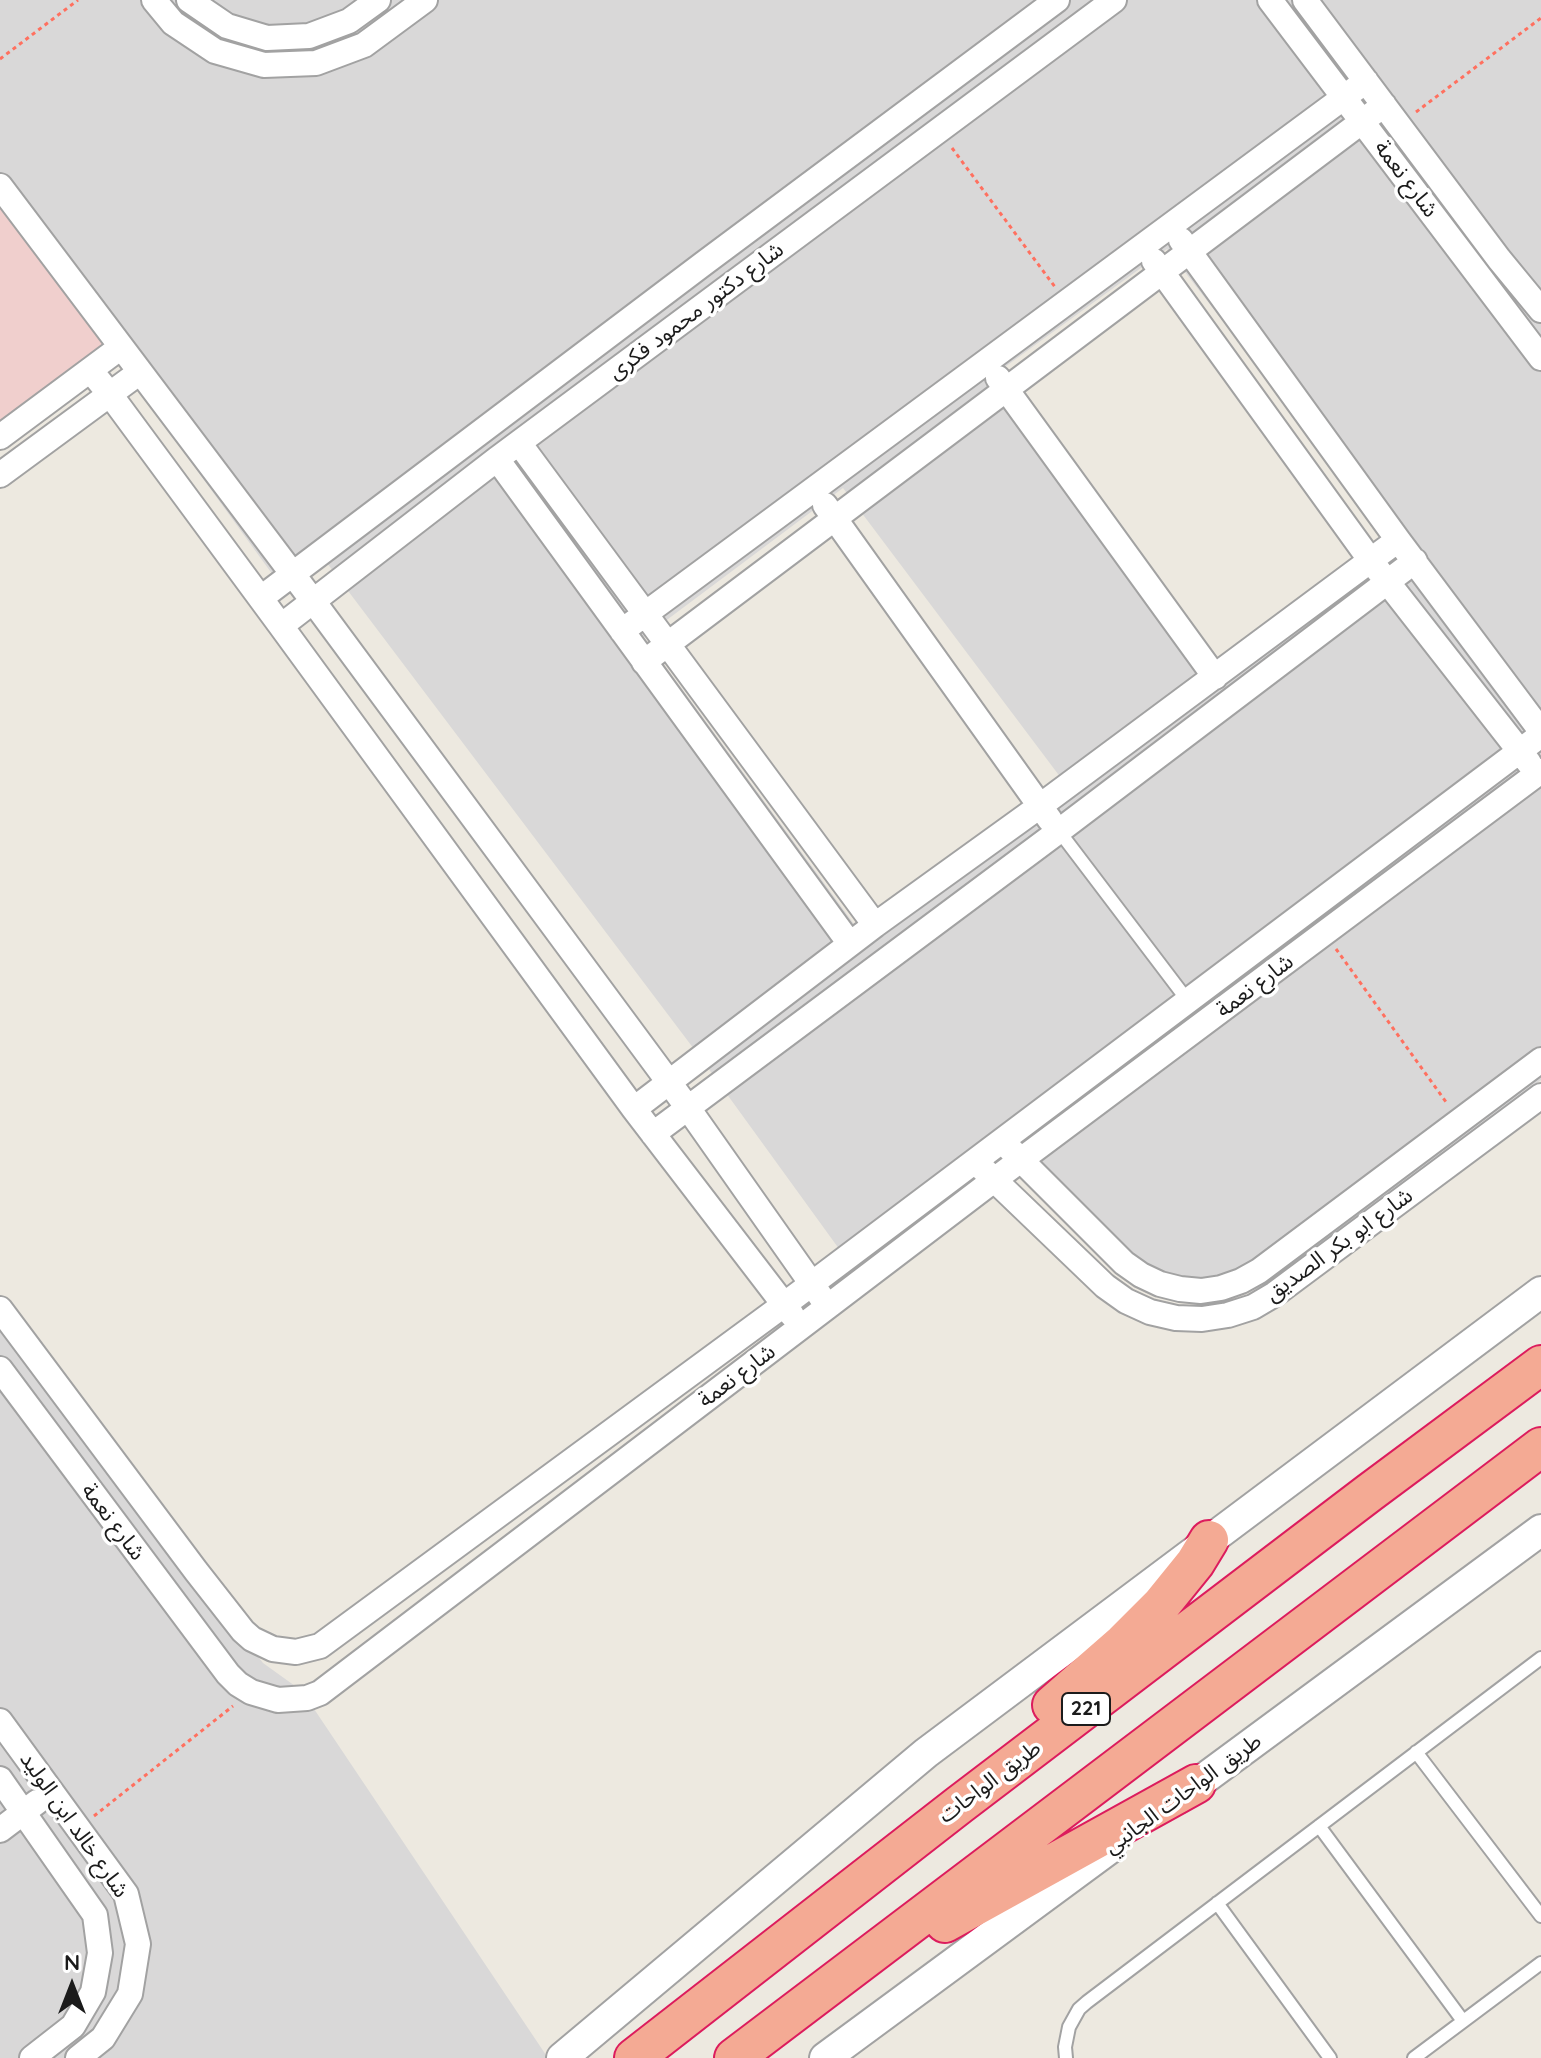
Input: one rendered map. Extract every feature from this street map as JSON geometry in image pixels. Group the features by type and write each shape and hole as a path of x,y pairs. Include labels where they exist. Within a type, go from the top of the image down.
{"highway":[{"name":"طريق الواحات","path":"634,2058 959,1805 1541,1365"},
{"path":"734,2058 1541,1447"},
{"path":"959,1805 1012,1743 1152,1615 1179,1585 1209,1540"},
{"path":"823,1990 1196,1784"}],"street":[{"path":"154,0 173,23 215,51 264,65 316,63 364,45 425,0"},
{"path":"189,0 227,26 267,38 309,36 349,21 378,0"},
{"name":"شارع دكتور محمود فكرى","path":"261,598 1057,0"},
{"name":"شارع دكتور محمود فكرى","path":"281,626 497,459 1114,0"},
{"name":"شارع نعمة","path":"1270,0 1541,358"},
{"name":"شارع نعمة","path":"1305,0 1499,259 1541,310"},
{"path":"622,631 1366,81"},
{"path":"644,662 1384,105"},
{"path":"0,186 313,601 688,1108 828,1307"},
{"path":"1170,226 1541,733"},
{"path":"1143,246 1371,561 1539,773"},
{"path":"703,264 725,290"},
{"path":"0,437 121,347"},
{"path":"986,362 1215,677"},
{"path":"90,370 261,598 634,1109 801,1327"},
{"path":"0,475 140,372"},
{"path":"519,443 875,925"},
{"path":"497,459 850,944"},
{"path":"814,490 1059,831"},
{"path":"634,1109 875,925 1398,540"},
{"path":"653,1134 1415,561"},
{"name":"شارع نعمة","path":"0,1309 243,1631 262,1645 284,1652 320,1646 785,1304 1541,733"},
{"name":"شارع نعمة","path":"0,1369 219,1665 251,1692 278,1700 293,1700 320,1693 994,1180 1539,773"},
{"name":"شارع ابو بكر الصديق","path":"1002,1141 1124,1263 1141,1275 1180,1289 1201,1291 1221,1288 1259,1271 1541,1060"},
{"name":"شارع ابو بكر الصديق","path":"975,1161 1105,1286 1126,1301 1150,1312 1176,1318 1202,1319 1253,1307 1275,1294 1541,1096"},
{"path":"562,2058 926,1753 1541,1292"},
{"name":"طريق الواحات الجانبي","path":"825,2058 1541,1530"},
{"path":"166,1592 196,1571"},
{"name":"شارع خالد ابن الوليد","path":"0,1721 126,1894 138,1944 130,1994 103,2038 78,2058"},
{"name":"شارع خالد ابن الوليد","path":"0,1779 95,1915 100,1953 93,1992 73,2026 32,2058"},
{"path":"0,1830 52,1791"}],"lane":[{"path":"1059,831 1188,1001"},
{"path":"1066,2058 1066,2037 1079,2009 1541,1658"},
{"path":"1416,1752 1541,1916"},
{"path":"1319,1826 1463,2021"},
{"path":"1217,1903 1330,2058"},
{"path":"1414,2058 1541,1963"}],"path":[{"path":"0,59 78,0"},
{"path":"1398,125 1541,18"},
{"path":"939,130 1067,302"},
{"path":"1325,933 1459,1121"},
{"path":"79,1828 251,1692"}],"shaded area":[{"path":"0,0 1541,0 1541,1080 1280,1278 1248,1293 1216,1299 1130,1276 1097,1254 1045,1197 1010,1144 850,1264 700,1057 327,563 286,593 0,202","holes":["1167,249 1393,540 1210,678 987,380","843,488 1067,786 862,935 644,637"]},
{"path":"0,202 119,363 0,451"},
{"path":"0,1327 263,1663 302,1691 548,2058 0,2058"}]}
